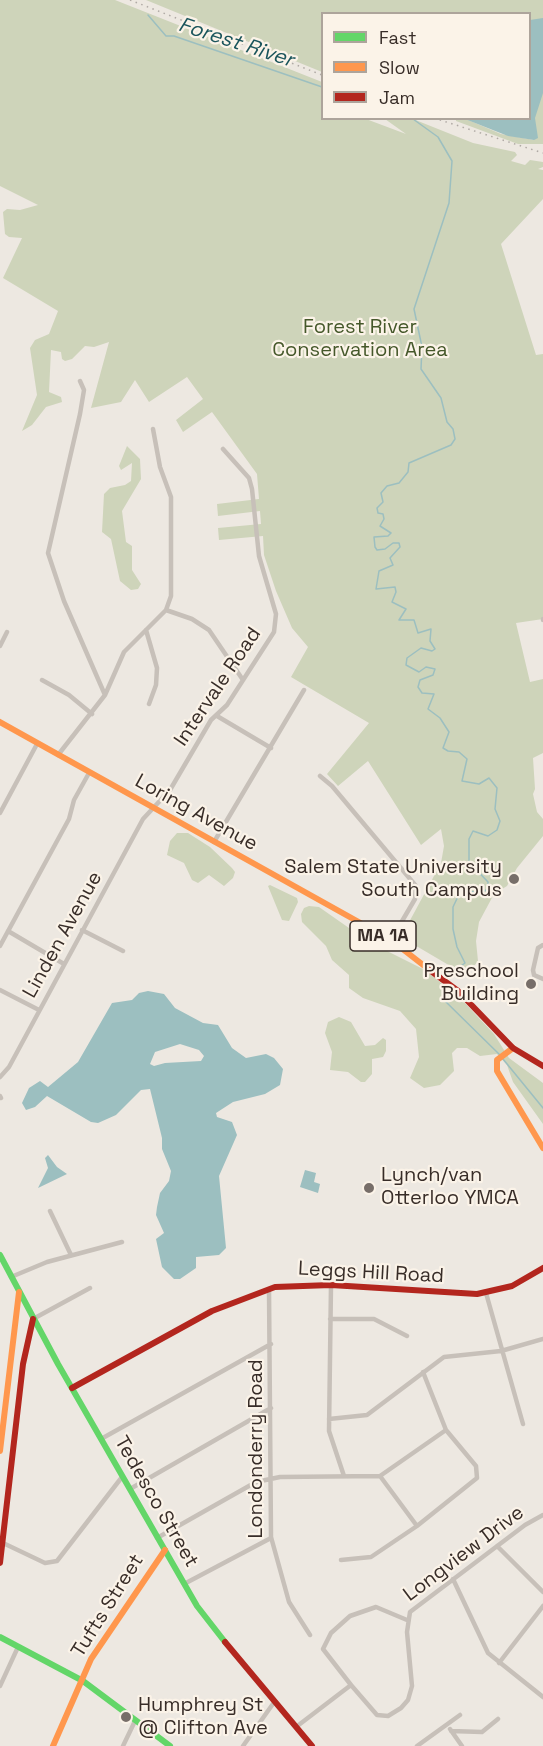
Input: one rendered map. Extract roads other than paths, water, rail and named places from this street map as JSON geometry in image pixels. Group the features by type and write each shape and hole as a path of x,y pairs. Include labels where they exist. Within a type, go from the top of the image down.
{"main road":[{"name":"Loring Avenue","path":"0,723 391,940 458,991 513,1048 543,1066"},
{"path":"513,1048 497,1060 497,1071 543,1148"},
{"name":"Tedesco Street","path":"0,1255 33,1319 184,1584 217,1633 312,1746"},
{"name":"Leggs Hill Road","path":"72,1388 212,1311 269,1289 292,1285 331,1285 444,1293 486,1293 522,1282 543,1268"},
{"path":"0,1451 19,1292"},
{"path":"0,1563 3,1513 33,1319"},
{"name":"Tufts Street","path":"53,1746 83,1682 91,1659 165,1550"},
{"path":"0,1637 83,1682 170,1746"}],"street":[{"path":"80,381 84,390 80,414 48,553 63,601 105,695"},
{"path":"58,755 105,695 124,652 166,610 171,589 169,558 171,497 160,467 153,429"},
{"name":"Intervale Road","path":"154,808 170,790 211,720 217,716 243,680 276,625 276,614 265,574 249,478 223,449"},
{"path":"166,610 192,619 209,630 243,680"},
{"path":"146,630 157,668 156,685 149,704"},
{"path":"0,646 7,632"},
{"path":"42,680 69,696 92,714"},
{"path":"214,842 304,690"},
{"path":"217,716 271,748"},
{"path":"0,813 38,744"},
{"path":"0,946 69,819 74,800 89,772"},
{"path":"320,776 332,786 413,882 416,890 415,899 391,940"},
{"name":"Linden Avenue","path":"0,1077 9,1067 143,819 154,808"},
{"path":"82,930 123,951"},
{"path":"8,931 64,964"},
{"path":"543,945 538,948 533,970 534,975 543,979"},
{"path":"0,990 39,1010"},
{"path":"50,1211 71,1255"},
{"path":"11,1276 71,1255 122,1242"},
{"path":"331,1285 330,1436 344,1476"},
{"path":"33,1319 90,1288"},
{"name":"Londonderry Road","path":"269,1289 272,1408 271,1539 289,1602 310,1635"},
{"path":"486,1293 523,1424"},
{"path":"330,1319 374,1319 408,1336"},
{"path":"329,1419 368,1415 444,1357 501,1351 543,1339"},
{"path":"101,1439 271,1344"},
{"path":"341,1560 371,1557 417,1526 477,1478 476,1466 446,1430 423,1372"},
{"path":"6,1390 20,1392"},
{"path":"130,1489 272,1408"},
{"path":"157,1538 238,1491 271,1478 380,1476 446,1430"},
{"path":"380,1476 417,1526"},
{"path":"3,1542 45,1563 57,1561 122,1477"},
{"name":"Longview Drive","path":"407,1620 381,1608 363,1611 344,1620 324,1644 326,1653 377,1715 388,1716 402,1708 408,1700 412,1686 407,1620 414,1607 543,1515"},
{"path":"184,1584 271,1539"},
{"path":"497,1546 543,1592"},
{"path":"453,1579 488,1653 543,1696"},
{"path":"499,1663 543,1606"},
{"path":"0,1686 18,1647"},
{"path":"296,1727 351,1685"},
{"path":"243,1746 275,1701"},
{"path":"417,1746 460,1715"},
{"path":"451,1731 482,1732 498,1719"},
{"path":"123,1746 135,1721"},
{"path":"447,1725 462,1746"}],"water":[{"path":"543,18 543,93 535,118 538,138 534,140 508,136 468,120 531,120 531,20"},
{"path":"148,991 164,994 175,1008 203,1023 218,1025 232,1048 246,1058 266,1054 274,1058 283,1069 280,1085 265,1094 233,1102 216,1113 217,1117 232,1122 237,1135 219,1176 226,1248 219,1255 196,1257 196,1268 180,1279 174,1279 162,1267 156,1239 164,1233 156,1215 160,1193 169,1181 171,1171 162,1149 162,1138 150,1089 141,1090 116,1115 98,1123 91,1122 47,1096 35,1107 26,1110 22,1103 29,1088 40,1081 48,1087 78,1062 112,1003 132,1000 139,993","holes":["180,1044 199,1050 204,1056 201,1061 165,1063 154,1066 150,1064 155,1052"]},
{"path":"48,1155 57,1167 67,1174 38,1188 48,1168 45,1158"},
{"path":"305,1170 316,1173 314,1182 320,1184 318,1193 300,1187"}],"waterway":[{"name":"Forest River","path":"148,15 166,36 174,36 321,87"},
{"name":"Forest River","path":"414,120 438,137 452,161 449,203 414,309 422,347 421,369 441,398 447,422 453,429 455,439 451,445 409,463 408,472 399,483 387,486 381,493 383,502 377,508 378,513 383,514 384,519 380,526 391,533 388,536 374,537 375,547 377,550 385,549 393,543 399,543 400,547 390,558 393,565 379,571 376,589 395,587 396,592 392,602 406,609 399,620 414,620 418,633 431,629 430,641 435,649 432,651 421,648 407,658 406,665 419,672 426,667 435,669 433,675 420,680 418,687 422,693 434,694 428,709 440,718 449,732 443,748 459,752 467,759 462,781 479,784 489,778 497,788 495,809 500,821 497,830 488,836 473,831 469,839 469,862 488,882 488,889 479,894 462,888 453,907 453,929 457,947 465,963 458,968"},
{"name":"Forest River","path":"446,989 445,1001 500,1055"},
{"name":"Forest River","path":"503,1059 543,1108"}],"railway":[{"path":"130,0 321,75"},
{"path":"440,120 543,153"}],"place":[{"name":"Salem State University South Campus","path":"514,879"},
{"name":"Preschool Building","path":"531,984"},
{"name":"Lynch/van Otterloo YMCA","path":"369,1188"},
{"name":"Humphrey St @ Clifton Ave","path":"126,1717"}],"park label":[{"name":"Forest River Conservation Area","path":"360,340"}]}
